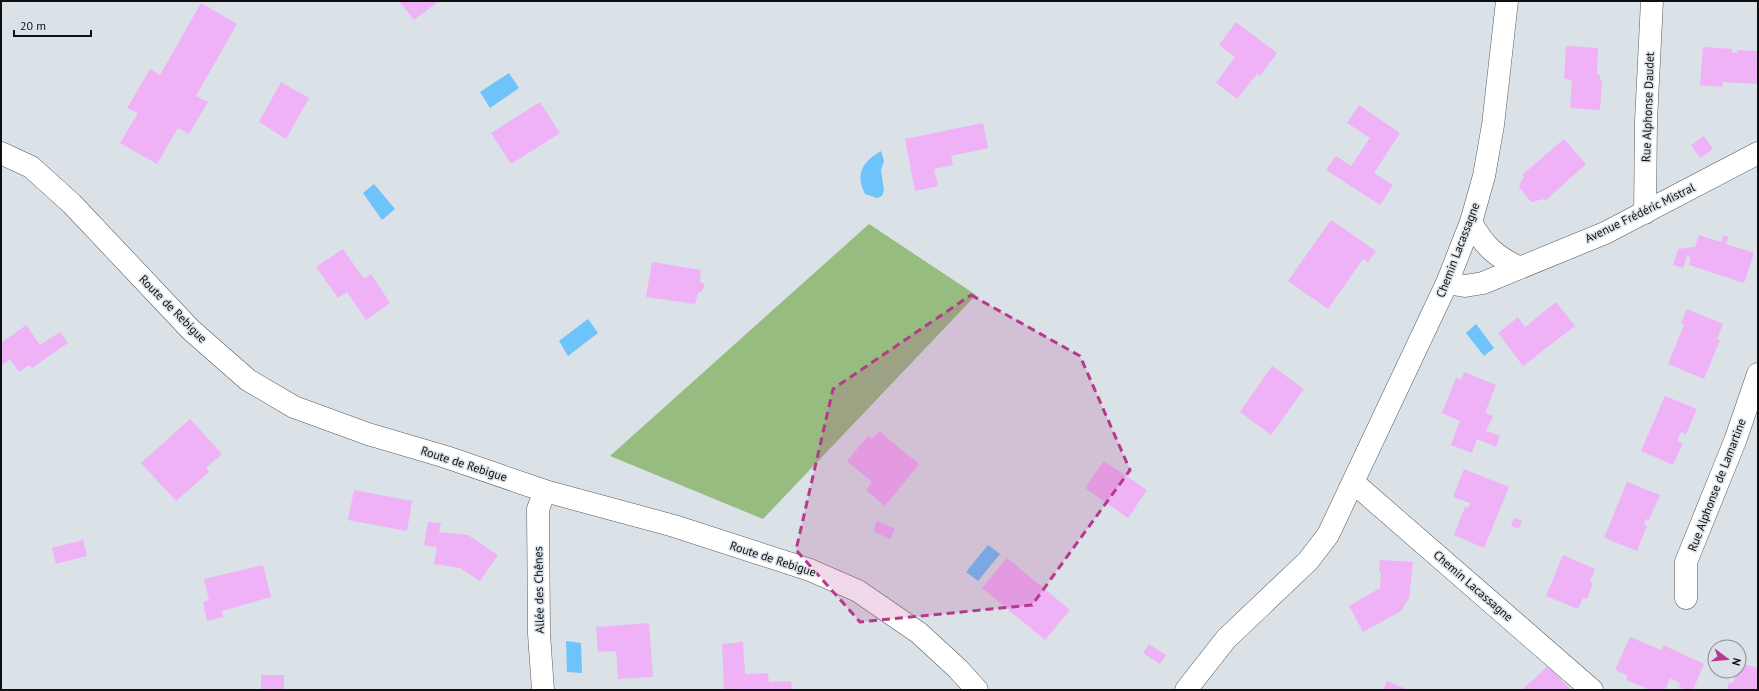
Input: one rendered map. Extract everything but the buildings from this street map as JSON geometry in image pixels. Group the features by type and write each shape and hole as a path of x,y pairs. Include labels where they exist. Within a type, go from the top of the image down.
{"street":[{"name":"Chemin Lacassagne","path":"1186,690 1226,639 1308,561 1328,535 1354,483 1447,283 1471,222 1484,176 1493,125 1507,1"},
{"name":"Rue Alphonse Daudet","path":"1645,212 1646,121 1652,1"},
{"name":"Avenue Frédéric Mistral","path":"1447,283 1465,286 1483,283 1605,233 1758,153"},
{"name":"Route de Rebigue","path":"1,154 31,166 72,204 190,330 248,380 294,407 368,434 446,457 545,491 674,526 810,570 858,591 919,633 977,690"},
{"path":"1471,222 1481,240 1491,251 1520,268"},
{"name":"Rue Alphonse de Lamartine","path":"1686,598 1686,562 1735,441 1758,374"},
{"name":"Chemin Lacassagne","path":"1354,483 1592,690"},
{"name":"Allée des Chênes","path":"542,690 539,634 538,509 545,491"}],"highlighted area":[{"path":"971,295 1080,356 1130,470 1032,605 860,622 796,550 833,389"}],"green space":[{"path":"869,224 976,295 763,519 610,456"}],"water":[{"path":"509,73 519,88 490,108 480,92"},
{"path":"881,151 884,161 881,170 884,190 882,196 877,198 865,194 862,187 861,175 865,164 874,155"},
{"path":"374,184 395,209 382,220 363,193"},
{"path":"588,319 598,333 568,356 559,341"},
{"path":"1476,324 1494,348 1484,356 1466,333"},
{"path":"988,545 1000,554 978,581 966,572"},
{"path":"566,641 581,643 582,673 567,672"}]}
